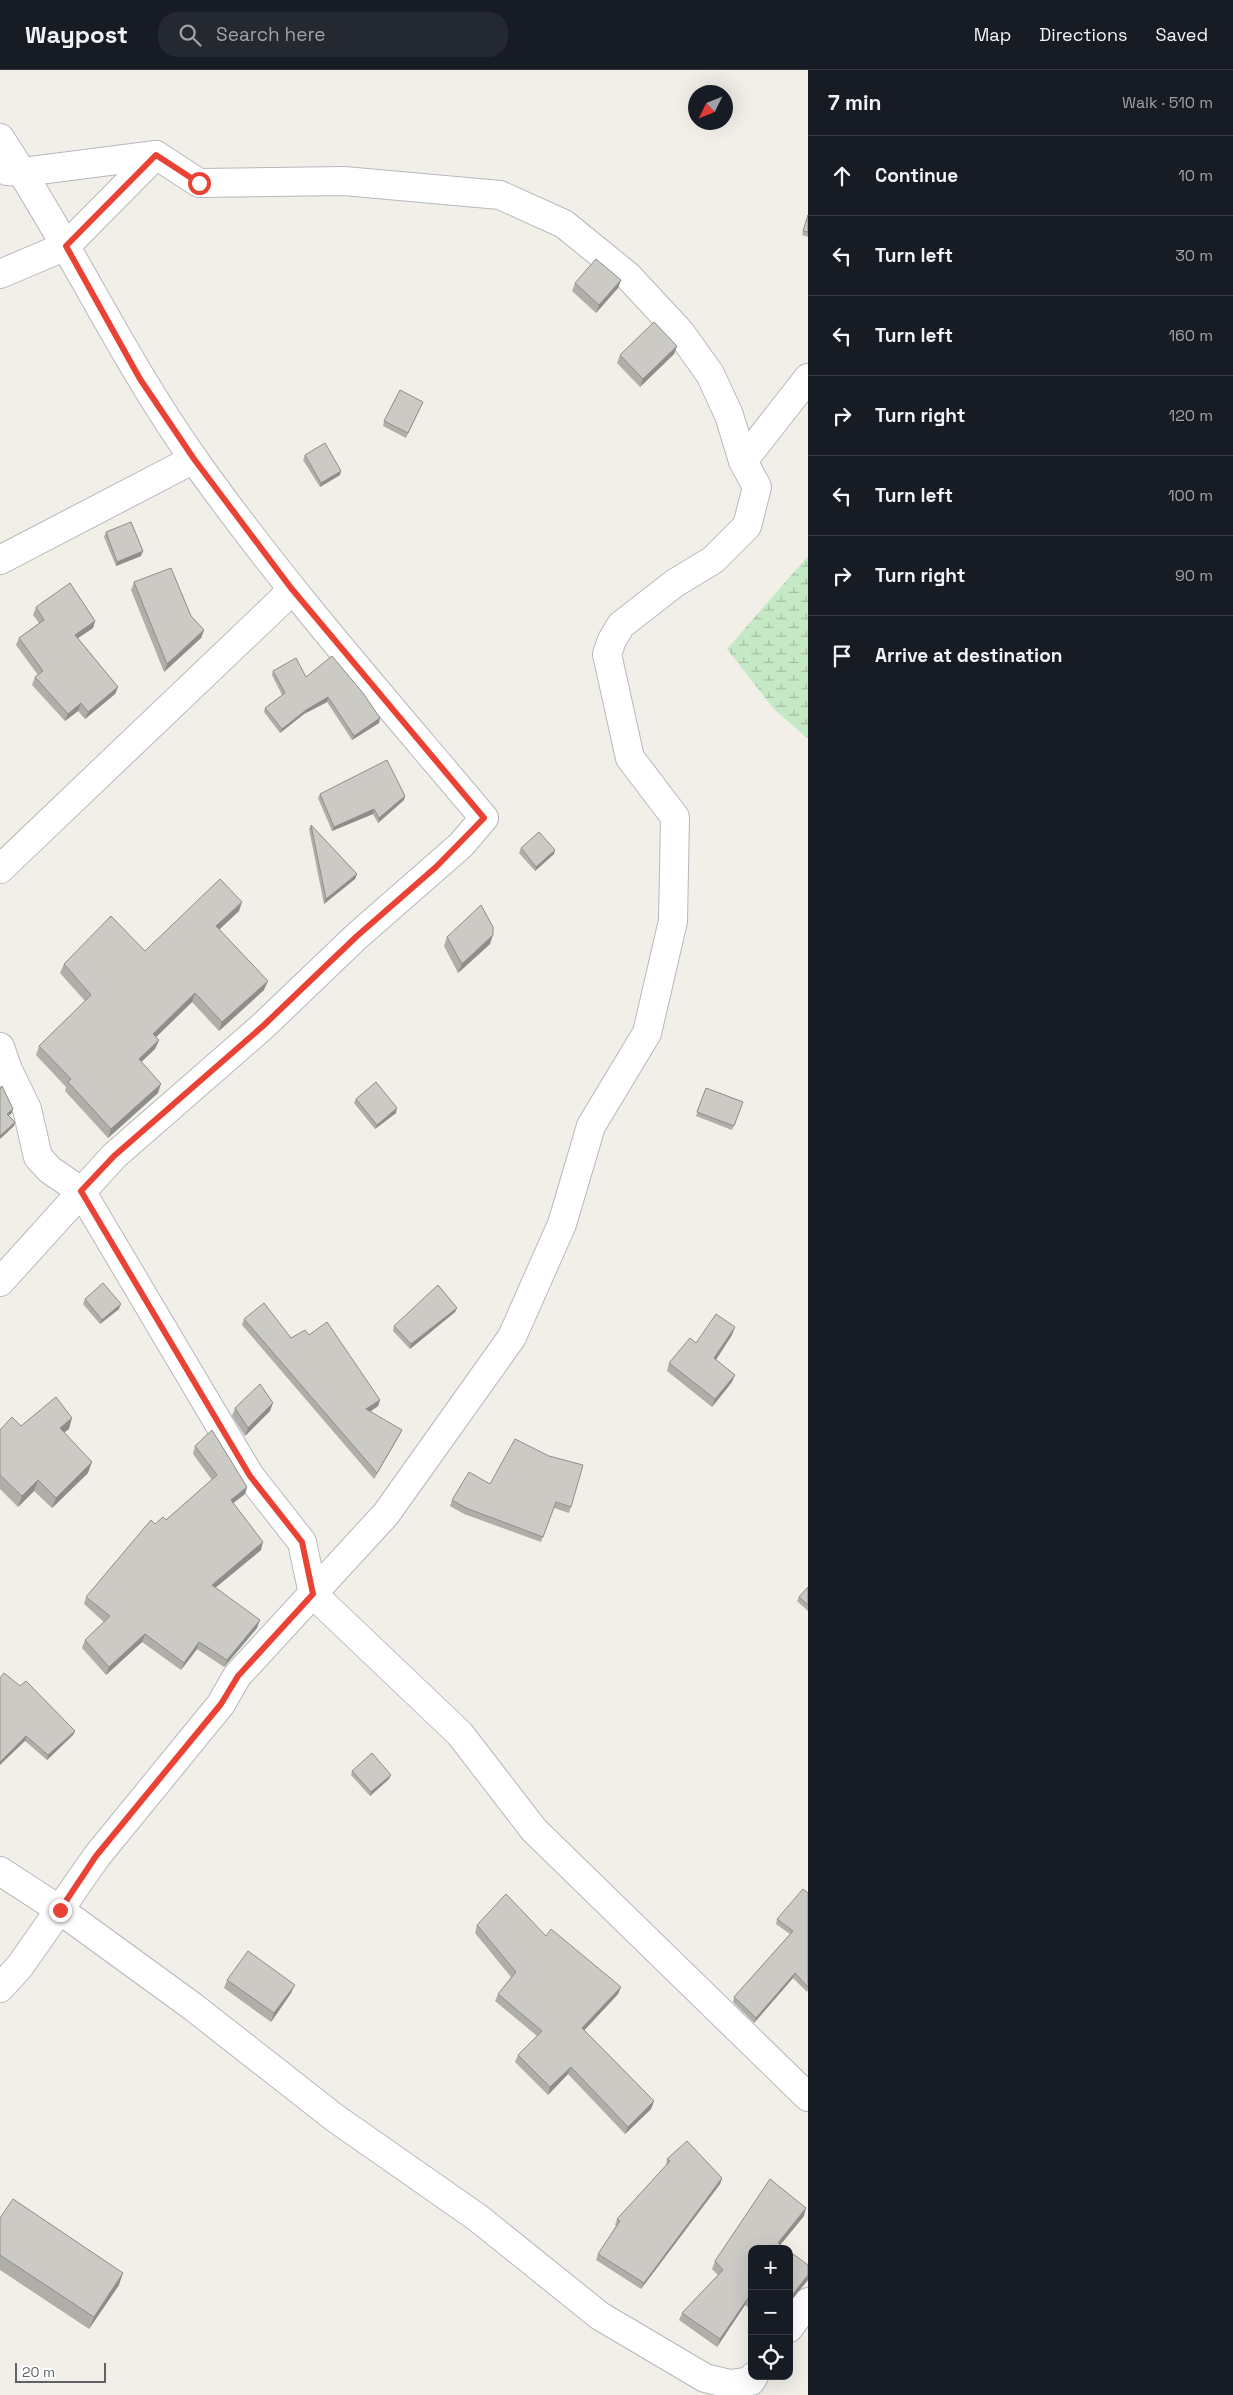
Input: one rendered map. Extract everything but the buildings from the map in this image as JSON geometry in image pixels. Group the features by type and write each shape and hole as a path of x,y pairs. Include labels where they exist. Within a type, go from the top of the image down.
{"street":[{"path":"0,138 11,171 66,246 140,379 194,459 291,588 484,818 436,867 357,936 263,1026 114,1156 0,1282"},
{"path":"0,1988 20,1966 96,1856 221,1704 238,1676 386,1514 512,1337 562,1224 591,1126 647,1033 673,921 676,817 630,758 606,654 621,625 675,583 713,560 747,526 757,487 743,461 729,415 710,374 680,332 628,276 564,224 500,195 344,180 199,183 156,155 11,171"},
{"path":"0,274 66,246 156,155"},
{"path":"743,461 808,378"},
{"path":"0,560 194,459"},
{"path":"0,869 280,602 291,588"},
{"path":"0,1047 8,1070 27,1109 38,1157 50,1170 81,1191 250,1476 302,1542 313,1594 460,1734 534,1830 808,2097"},
{"path":"0,1871 60,1910 192,2006 335,2118 478,2218 600,2316 705,2378 730,2384 752,2380"},
{"path":"793,2323 808,2302"}],"green space":[{"path":"808,556 808,739 774,709 727,649"}],"route":[{"path":"60,1910 96,1856 221,1704 238,1676 313,1594 302,1542 250,1476 81,1191 114,1156 263,1026 357,936 460,845 484,818 291,588 194,459 140,379 66,246 156,155 199,183"}]}
